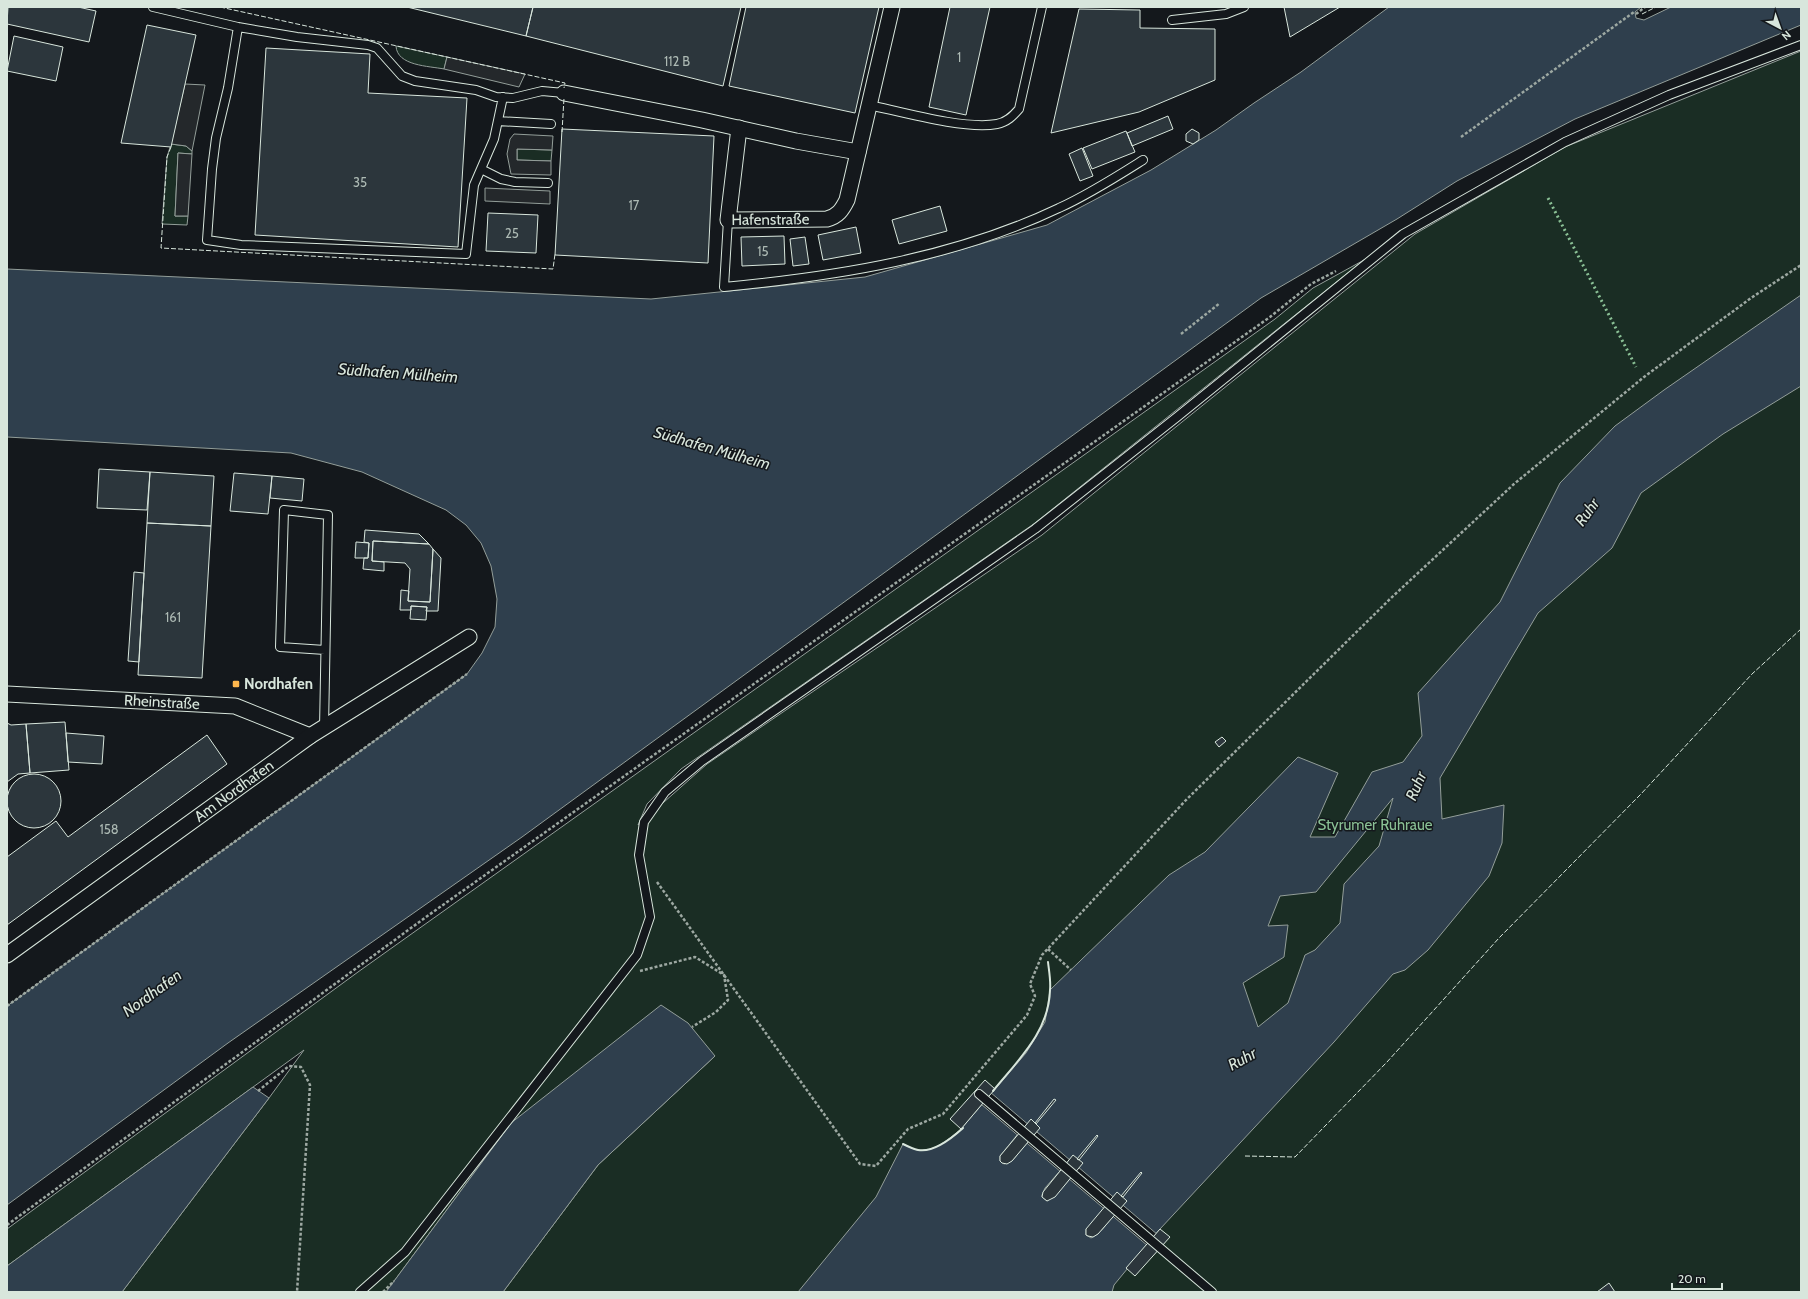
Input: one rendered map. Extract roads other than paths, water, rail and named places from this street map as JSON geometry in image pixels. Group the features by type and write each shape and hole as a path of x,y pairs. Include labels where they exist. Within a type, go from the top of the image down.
{"street":[{"name":"Hafenstraße","path":"739,128 728,220 827,219 835,217 842,210 847,200 892,7"},
{"path":"564,93 796,141 858,152"},
{"name":"Am Nordhafen","path":"7,956 310,736 469,637"},
{"name":"Rheinstraße","path":"7,694 235,706 310,736"}],"lane":[{"path":"153,7 238,27 297,37 368,45 377,48 402,76 415,81 476,90 496,97 513,98 542,91 564,93"},
{"path":"869,105 953,122 982,125 998,124 1011,119 1019,109 1042,7"},
{"path":"1172,20 1226,14 1244,7"},
{"path":"238,27 228,88 216,138 212,169 207,240 241,245 466,254 474,185 488,154 498,121 503,97"},
{"path":"360,1292 405,1252 637,955 650,917 639,856 644,822 665,792 695,766 1035,529 1178,418 1403,234 1564,142 1669,95 1801,45"},
{"path":"498,121 551,124"},
{"path":"728,220 724,287 799,280 938,252 997,233 1059,209 1106,184 1143,160"},
{"path":"481,170 501,179 515,182 548,183"},
{"path":"324,728 328,515 284,510 280,647 325,650"},
{"path":"979,1094 1212,1292"}],"water":[{"name":"Südhafen Mülheim","path":"1389,7 1641,7 1635,12 1636,18 1644,20 1671,7 1801,7 1801,25 1575,119 1457,181 1397,219 1261,298 522,837 228,1043 7,1205 7,1006 467,674 482,653 495,627 497,599 491,566 481,543 466,525 446,510 362,472 291,453 7,437 7,269 651,299 865,277 1047,225 1151,170 1216,130 1301,72"},
{"name":"Ruhr","path":"1801,295 1801,386 1723,434 1641,493 1612,548 1538,613 1440,778 1442,819 1504,805 1502,843 1489,876 1428,950 1405,970 1393,974 1334,1042 1160,1229 1114,1285 1112,1292 798,1292 876,1197 903,1144 917,1150 930,1149 941,1144 961,1129 1026,1053 1045,1022 1050,990 1169,875 1205,852 1298,757 1338,773 1310,837 1335,837 1372,772 1403,762 1422,736 1418,693 1500,602 1560,483 1615,426 1664,390","holes":["1393,798 1379,846 1344,884 1340,923 1315,950 1305,955 1288,1003 1258,1027 1243,983 1284,957 1288,925 1268,926 1280,896 1316,892","1017,1135 1027,1143 1012,1161 1004,1164 1000,1161 1000,1156","1059,1172 1069,1180 1054,1196 1047,1201 1042,1197 1045,1188","1112,1217 1100,1232 1091,1238 1086,1235 1086,1229"]},
{"path":"661,1005 688,1023 715,1056 598,1165 503,1292 386,1292 511,1123"},
{"path":"253,1087 269,1098 122,1292 7,1292 7,1266"}],"place":[{"name":"Nordhafen","path":"236,684"}],"park label":[{"name":"Styrumer Ruhraue","path":"1375,825"}]}
